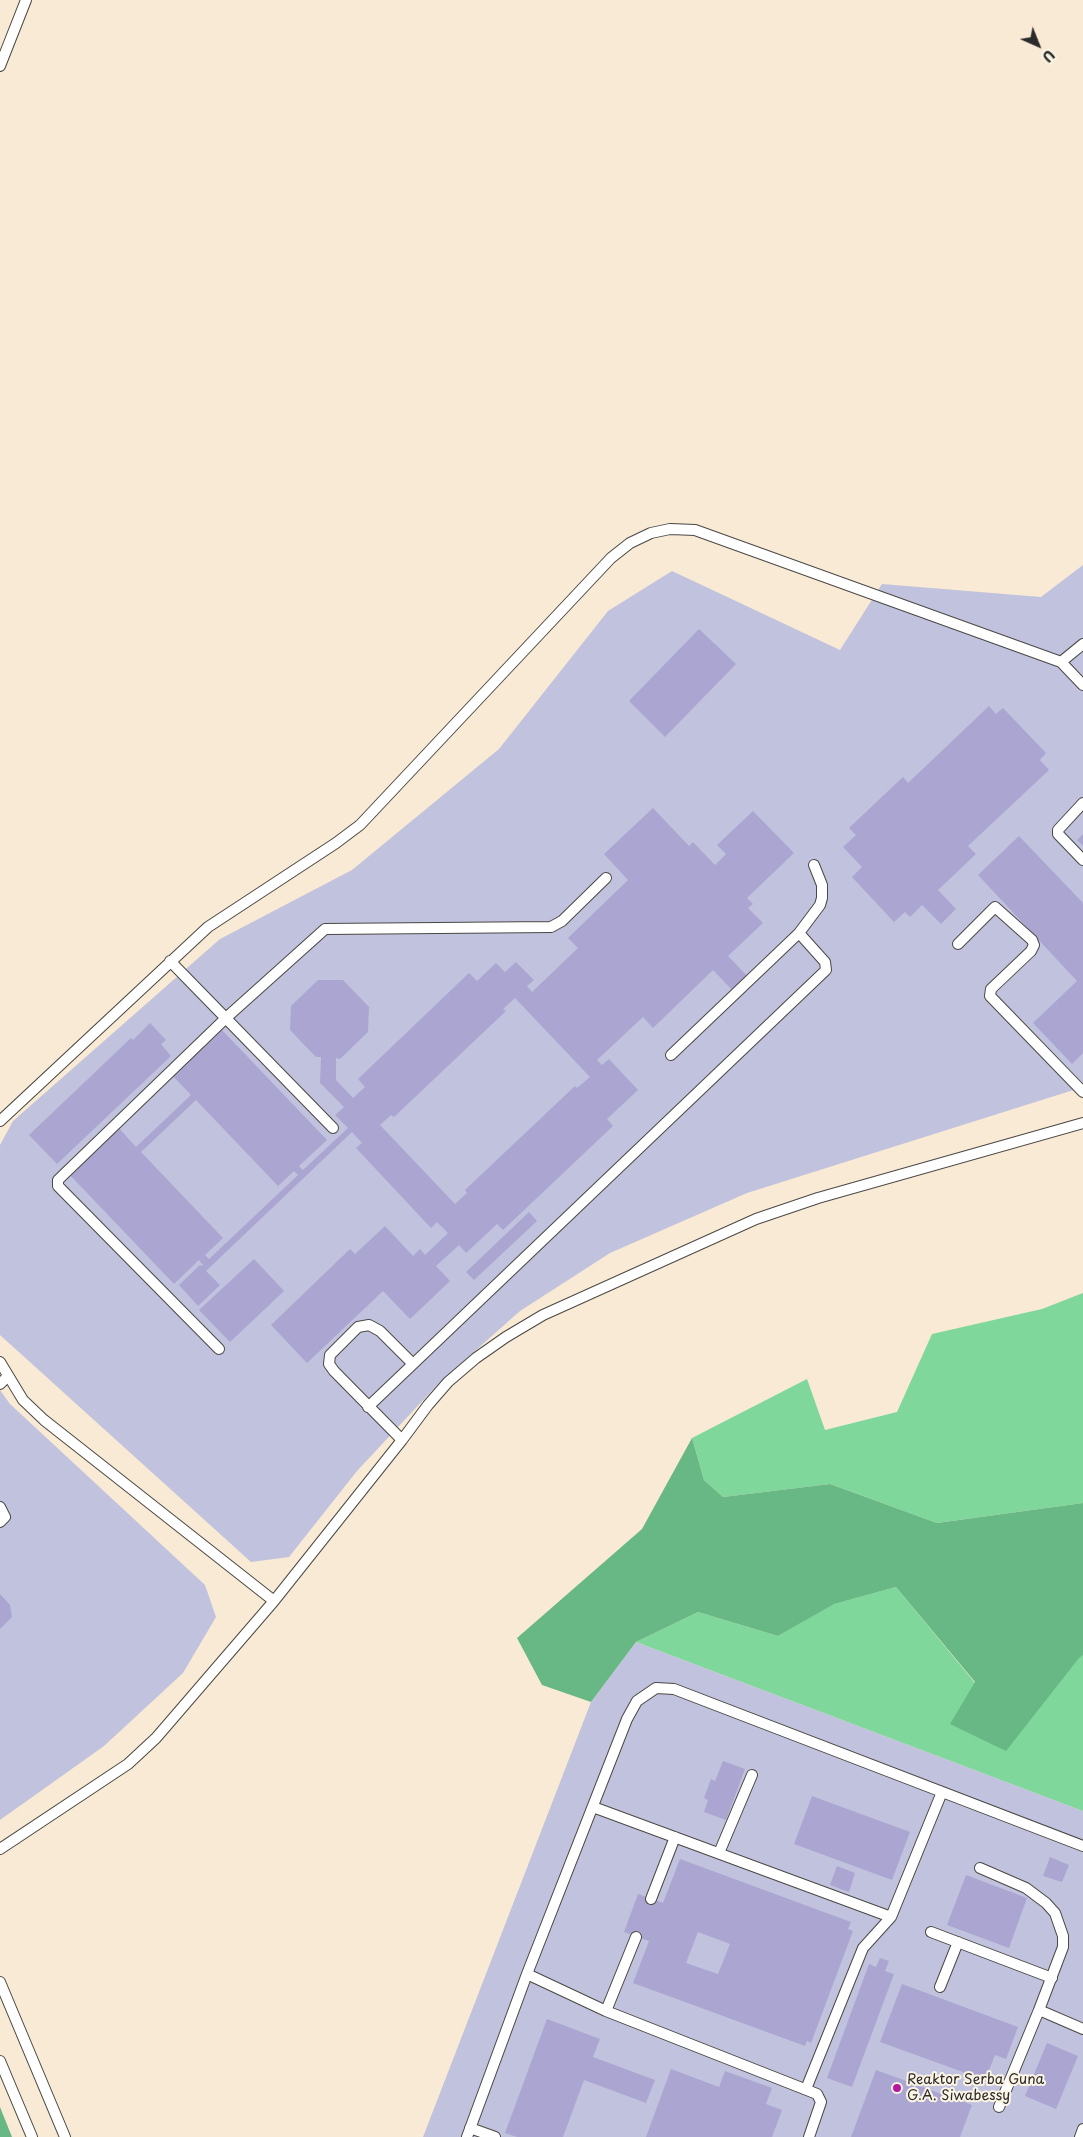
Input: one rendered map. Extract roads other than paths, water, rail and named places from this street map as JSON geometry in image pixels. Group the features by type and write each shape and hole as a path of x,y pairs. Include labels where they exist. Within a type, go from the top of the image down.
{"lane":[{"path":"0,66 26,0"},
{"path":"0,1121 170,961 226,914 336,843 360,825 611,558 630,543 651,533 670,529 695,530 1062,662 1083,686"},
{"path":"1062,662 1083,644"},
{"path":"1083,803 1058,830 1058,834 1083,860"},
{"path":"670,1055 799,933 820,905 822,898 822,885 814,865"},
{"path":"218,1349 58,1186 58,1180 227,1017 325,929 551,927 562,921 606,878"},
{"path":"958,944 994,907 1032,940 1034,945 1031,951 991,989 990,996 1083,1092"},
{"path":"368,1407 826,970 825,962 799,933"},
{"path":"170,961 227,1017 333,1128"},
{"path":"0,1849 128,1764 156,1738 274,1601 428,1405 448,1382 484,1352 543,1315 756,1218 818,1198 1083,1123"},
{"path":"402,1440 334,1371 330,1364 330,1355 358,1328 369,1325 380,1331 413,1364"},
{"path":"0,1362 4,1380 44,1420 274,1601"},
{"path":"0,1507 5,1517 0,1522"},
{"path":"495,2137 469,2132 527,1974 627,1719 637,1700 656,1688 674,1689 1083,1846"},
{"path":"718,1853 752,1775"},
{"path":"806,2089 863,1948 891,1918 942,1792"},
{"path":"593,1806 891,1918"},
{"path":"651,1899 675,1837"},
{"path":"980,1868 1026,1888 1046,1903 1055,1913 1063,1936 1063,1947 1052,1978 999,2107"},
{"path":"931,1932 1052,1978"},
{"path":"606,2011 636,1937"},
{"path":"940,1987 958,1942"},
{"path":"527,1974 606,2011 817,2094 821,2102 809,2137"},
{"path":"0,1982 65,2137"},
{"path":"1039,2010 1083,2028"},
{"path":"0,2061 32,2137"},
{"path":"1080,2137 1083,2128"}],"place":[{"name":"Reaktor Serba Guna G.A. Siwabessy","path":"897,2088"}]}
